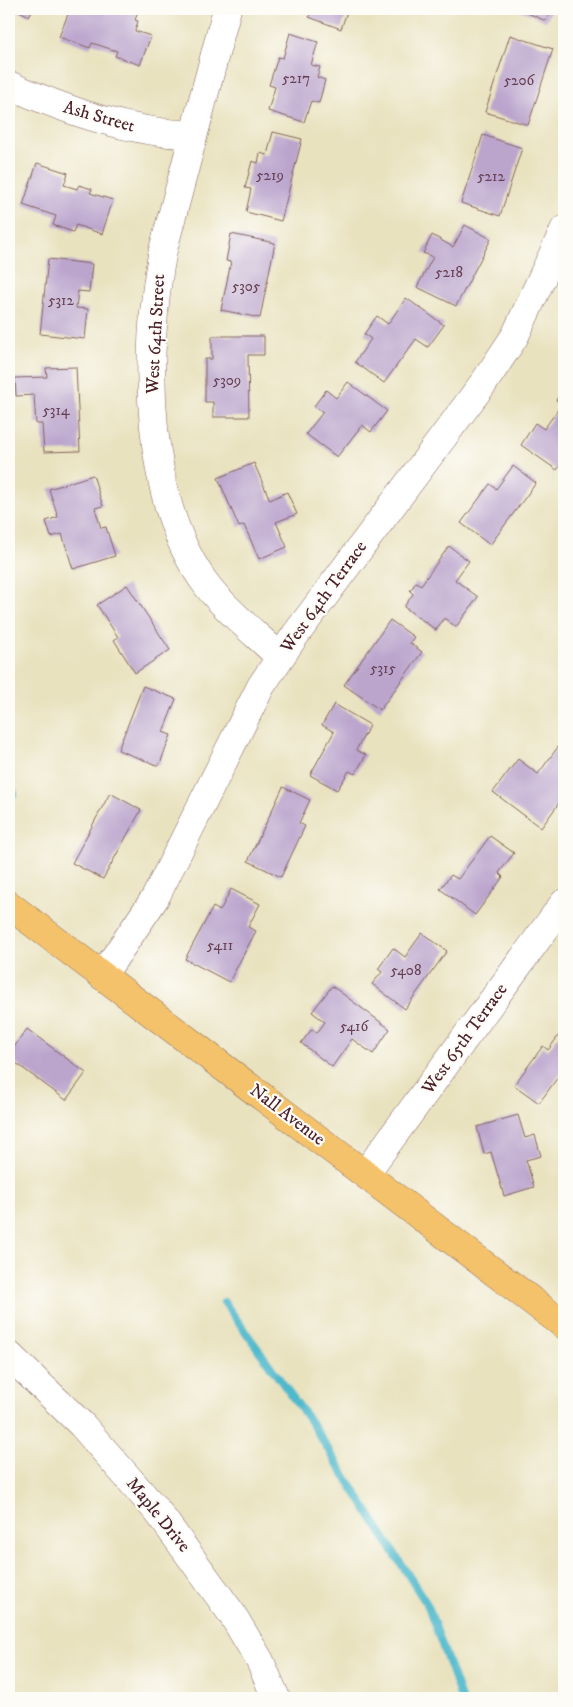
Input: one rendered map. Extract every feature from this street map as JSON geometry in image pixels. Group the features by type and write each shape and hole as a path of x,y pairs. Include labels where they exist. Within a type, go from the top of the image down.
{"main road":[{"name":"Nall Avenue","path":"9,905 564,1325"}],"street":[{"name":"West 64th Street","path":"227,9 192,135 156,288 151,379 157,455 173,520 199,572 209,588 280,657"},
{"name":"Ash Street","path":"9,85 52,104 117,125 157,133 192,135"},
{"name":"West 64th Terrace","path":"102,976 155,898 257,694 280,657 486,381 515,336 564,230"},
{"name":"West 65th Terrace","path":"365,1174 564,903"},
{"name":"Maple Drive","path":"9,1355 82,1425 158,1512 232,1614 260,1661 276,1698"}],"building":[{"path":"15,9 33,9 29,16"},
{"path":"70,9 91,9 100,12 101,9 132,9 138,11 135,20 138,21 135,31 151,36 140,65 115,56 117,51 92,43 90,48 59,37"},
{"path":"312,9 348,9 341,29 309,17"},
{"path":"518,9 552,9 546,21"},
{"path":"290,33 318,42 311,65 320,67 317,77 325,80 319,103 311,101 304,122 268,111 275,87 269,85 278,57 283,58"},
{"path":"510,35 553,49 528,125 485,112"},
{"path":"273,132 302,139 281,221 246,212 251,189 245,188 252,161 258,163 260,153 267,155"},
{"path":"483,135 522,148 500,216 461,203"},
{"path":"37,163 68,173 64,185 77,189 79,185 92,189 90,193 113,200 102,234 76,225 73,232 53,225 56,216 23,205"},
{"path":"465,225 491,239 456,306 417,287 433,257 423,253 432,235 453,247"},
{"path":"231,234 275,243 260,318 221,310 231,262 226,261"},
{"path":"48,259 92,264 89,292 78,291 76,308 88,309 85,339 40,334"},
{"path":"406,298 444,325 428,347 416,339 384,383 355,362 371,339 364,334 377,316 388,324"},
{"path":"212,336 264,336 264,355 248,355 249,417 213,417 213,402 205,402 205,359 212,359"},
{"path":"76,367 80,451 44,452 42,424 36,424 34,395 16,396 15,378 47,377 46,368"},
{"path":"348,382 387,411 371,432 362,425 337,457 306,434 323,412 314,406 326,390 336,398"},
{"path":"564,389 564,460 557,470 521,445 535,423 544,429 562,404 556,400"},
{"path":"254,463 270,500 287,492 297,514 276,522 287,547 259,559 244,525 239,527 218,478"},
{"path":"513,466 536,483 490,545 461,523 490,484 496,489"},
{"path":"93,475 103,506 95,508 101,528 106,527 115,556 73,569 62,534 51,537 46,521 58,517 49,489"},
{"path":"449,546 469,561 455,580 478,597 456,627 444,618 436,630 404,607 413,594 410,591 416,582 421,585"},
{"path":"127,585 170,650 135,673 114,640 118,637 97,605"},
{"path":"390,620 414,637 410,643 422,652 380,710 344,685"},
{"path":"143,686 176,699 163,732 171,735 159,766 118,750"},
{"path":"334,704 370,725 356,750 366,755 355,774 349,771 337,790 310,775 334,732 322,725"},
{"path":"558,747 564,752 564,796 541,828 493,792 518,759 538,774"},
{"path":"283,787 310,800 299,823 305,826 281,877 248,861"},
{"path":"110,793 141,810 103,879 72,863"},
{"path":"490,836 514,853 499,873 503,877 475,915 440,889 451,875 458,879"},
{"path":"231,889 260,904 248,927 256,931 229,982 185,959 213,907 220,911"},
{"path":"422,933 447,951 405,1009 372,984 382,972 378,969 393,948 405,957"},
{"path":"332,986 390,1029 373,1054 352,1039 332,1067 301,1043 312,1029 317,1033 325,1022 312,1012"},
{"path":"27,1029 86,1073 66,1100 9,1058 9,1054"},
{"path":"562,1031 564,1032 564,1069 539,1103 514,1085 543,1046 548,1050"},
{"path":"518,1115 525,1138 535,1135 541,1156 526,1160 534,1187 504,1196 491,1152 484,1154 477,1127"}],"waterway":[{"path":"9,781 14,794"},
{"path":"224,1302 312,1424 428,1606 461,1698"}]}
